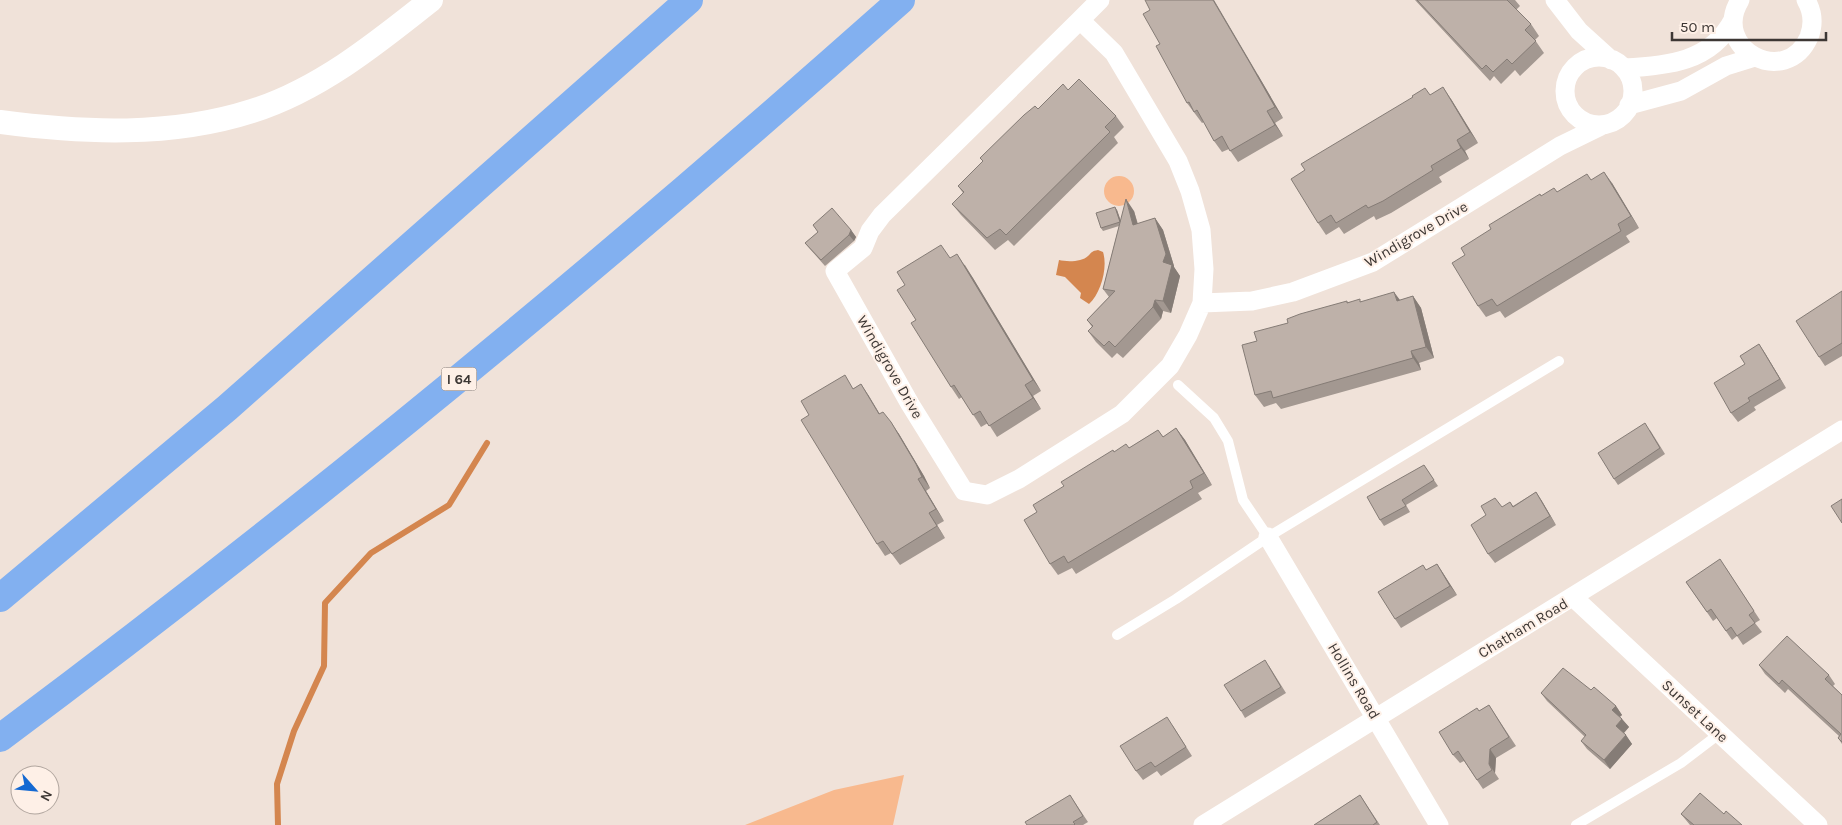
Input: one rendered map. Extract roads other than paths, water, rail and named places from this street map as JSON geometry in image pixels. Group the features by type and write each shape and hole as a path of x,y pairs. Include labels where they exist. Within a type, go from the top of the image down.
{"highway":[{"path":"0,598 227,408 688,0"},
{"name":"I 64","path":"0,738 250,545 457,380 703,174 901,0"}],"street":[{"path":"0,122 38,127 136,130 189,125 253,111 298,92 342,67 431,0"},
{"name":"Windigrove Drive","path":"1080,20 1114,54 1178,161 1190,191 1201,230 1204,269 1202,303 1188,335 1170,366 1122,414 1020,479 987,495 964,491 910,404 835,271 863,248 870,231 882,215 1100,0"},
{"path":"1555,0 1579,31 1618,64 1631,81 1633,91 1629,105 1621,117 1603,125 1593,125 1584,121 1569,109"},
{"path":"1575,66 1592,58 1618,64 1664,66 1701,54 1725,36 1740,0"},
{"path":"1733,20 1738,42 1755,57 1780,61 1802,49 1812,26 1812,17 1807,0"},
{"path":"1560,146 1569,109 1564,90 1570,73 1575,66 1579,49 1579,31"},
{"path":"1629,105 1681,91 1726,66 1755,57"},
{"name":"Windigrove Drive","path":"1202,303 1252,301 1293,292 1373,262 1560,146 1603,125"},
{"name":"Chatham Road","path":"1203,825 1842,430"},
{"name":"Hollins Road","path":"1268,537 1439,825"},
{"name":"Sunset Lane","path":"1573,597 1818,825"}],"lane":[{"path":"1117,635 1176,599 1268,537 1559,361"},
{"path":"1178,385 1214,418 1228,440 1243,500 1268,537"},
{"path":"1576,825 1680,763 1719,734"}],"waterway":[{"path":"278,825 277,784 294,731 324,666 325,603 371,553 449,505 487,443"}]}
